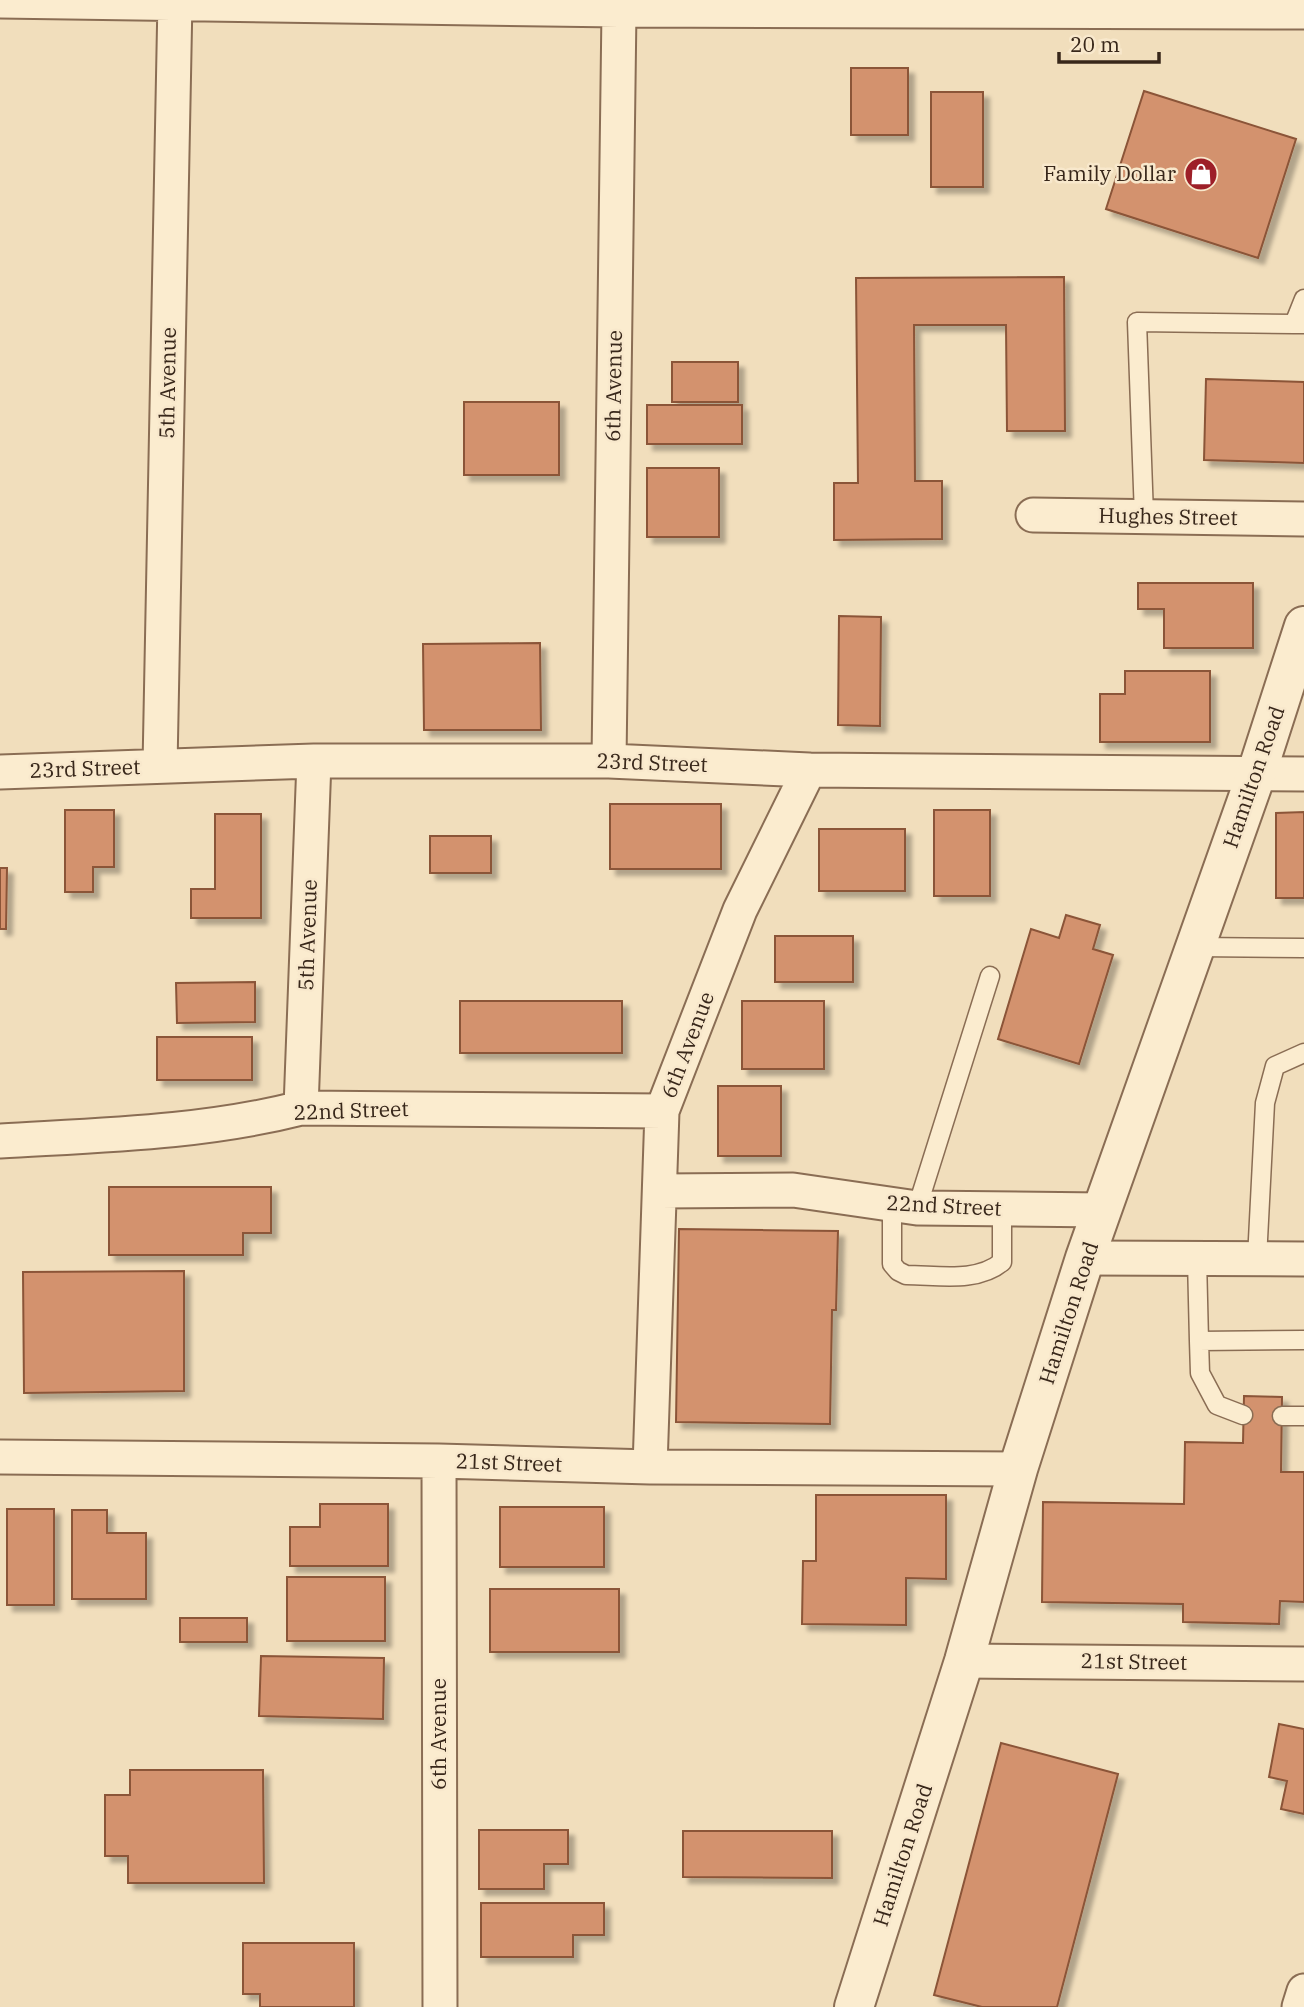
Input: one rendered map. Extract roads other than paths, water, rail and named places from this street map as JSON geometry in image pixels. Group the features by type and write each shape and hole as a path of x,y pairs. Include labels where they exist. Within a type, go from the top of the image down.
{"street":[{"path":"0,1 619,10 1304,12"},
{"name":"5th Avenue","path":"160,766 175,2"},
{"name":"6th Avenue","path":"609,761 619,10"},
{"name":"Hughes Street","path":"1032,515 1304,519"},
{"name":"Hamilton Road","path":"854,2007 964,1661 1018,1469 1086,1258 1256,775 1304,626"},
{"name":"5th Avenue","path":"301,1108 314,761"},
{"name":"23rd Street","path":"0,772 314,761 609,761 808,770 1304,774"},
{"name":"6th Avenue","path":"650,1467 662,1111 740,910 808,770"},
{"name":"22nd Street","path":"0,1141 212,1127 260,1119 301,1108 662,1111"},
{"name":"22nd Street","path":"660,1191 793,1190 905,1206 1103,1210"},
{"path":"1086,1258 1304,1259"},
{"name":"21st Street","path":"0,1457 439,1461 650,1467 1018,1469"},
{"name":"6th Avenue","path":"439,1461 440,2007"},
{"name":"21st Street","path":"964,1661 1304,1664"},
{"path":"1299,2007 1304,1991"}],"lane":[{"path":"1144,516 1138,322 1299,324 1304,299"},
{"path":"1196,947 1304,948"},
{"path":"990,976 905,1206 892,1264 906,1275 978,1275 992,1270 1002,1262 1002,1209"},
{"path":"1256,1259 1265,1103 1275,1066 1304,1053"},
{"path":"1198,1259 1200,1373 1217,1405 1243,1415"},
{"path":"1199,1340 1304,1340"},
{"path":"1282,1416 1304,1416"}],"place":[{"name":"Family Dollar","path":"1201,174"}]}
